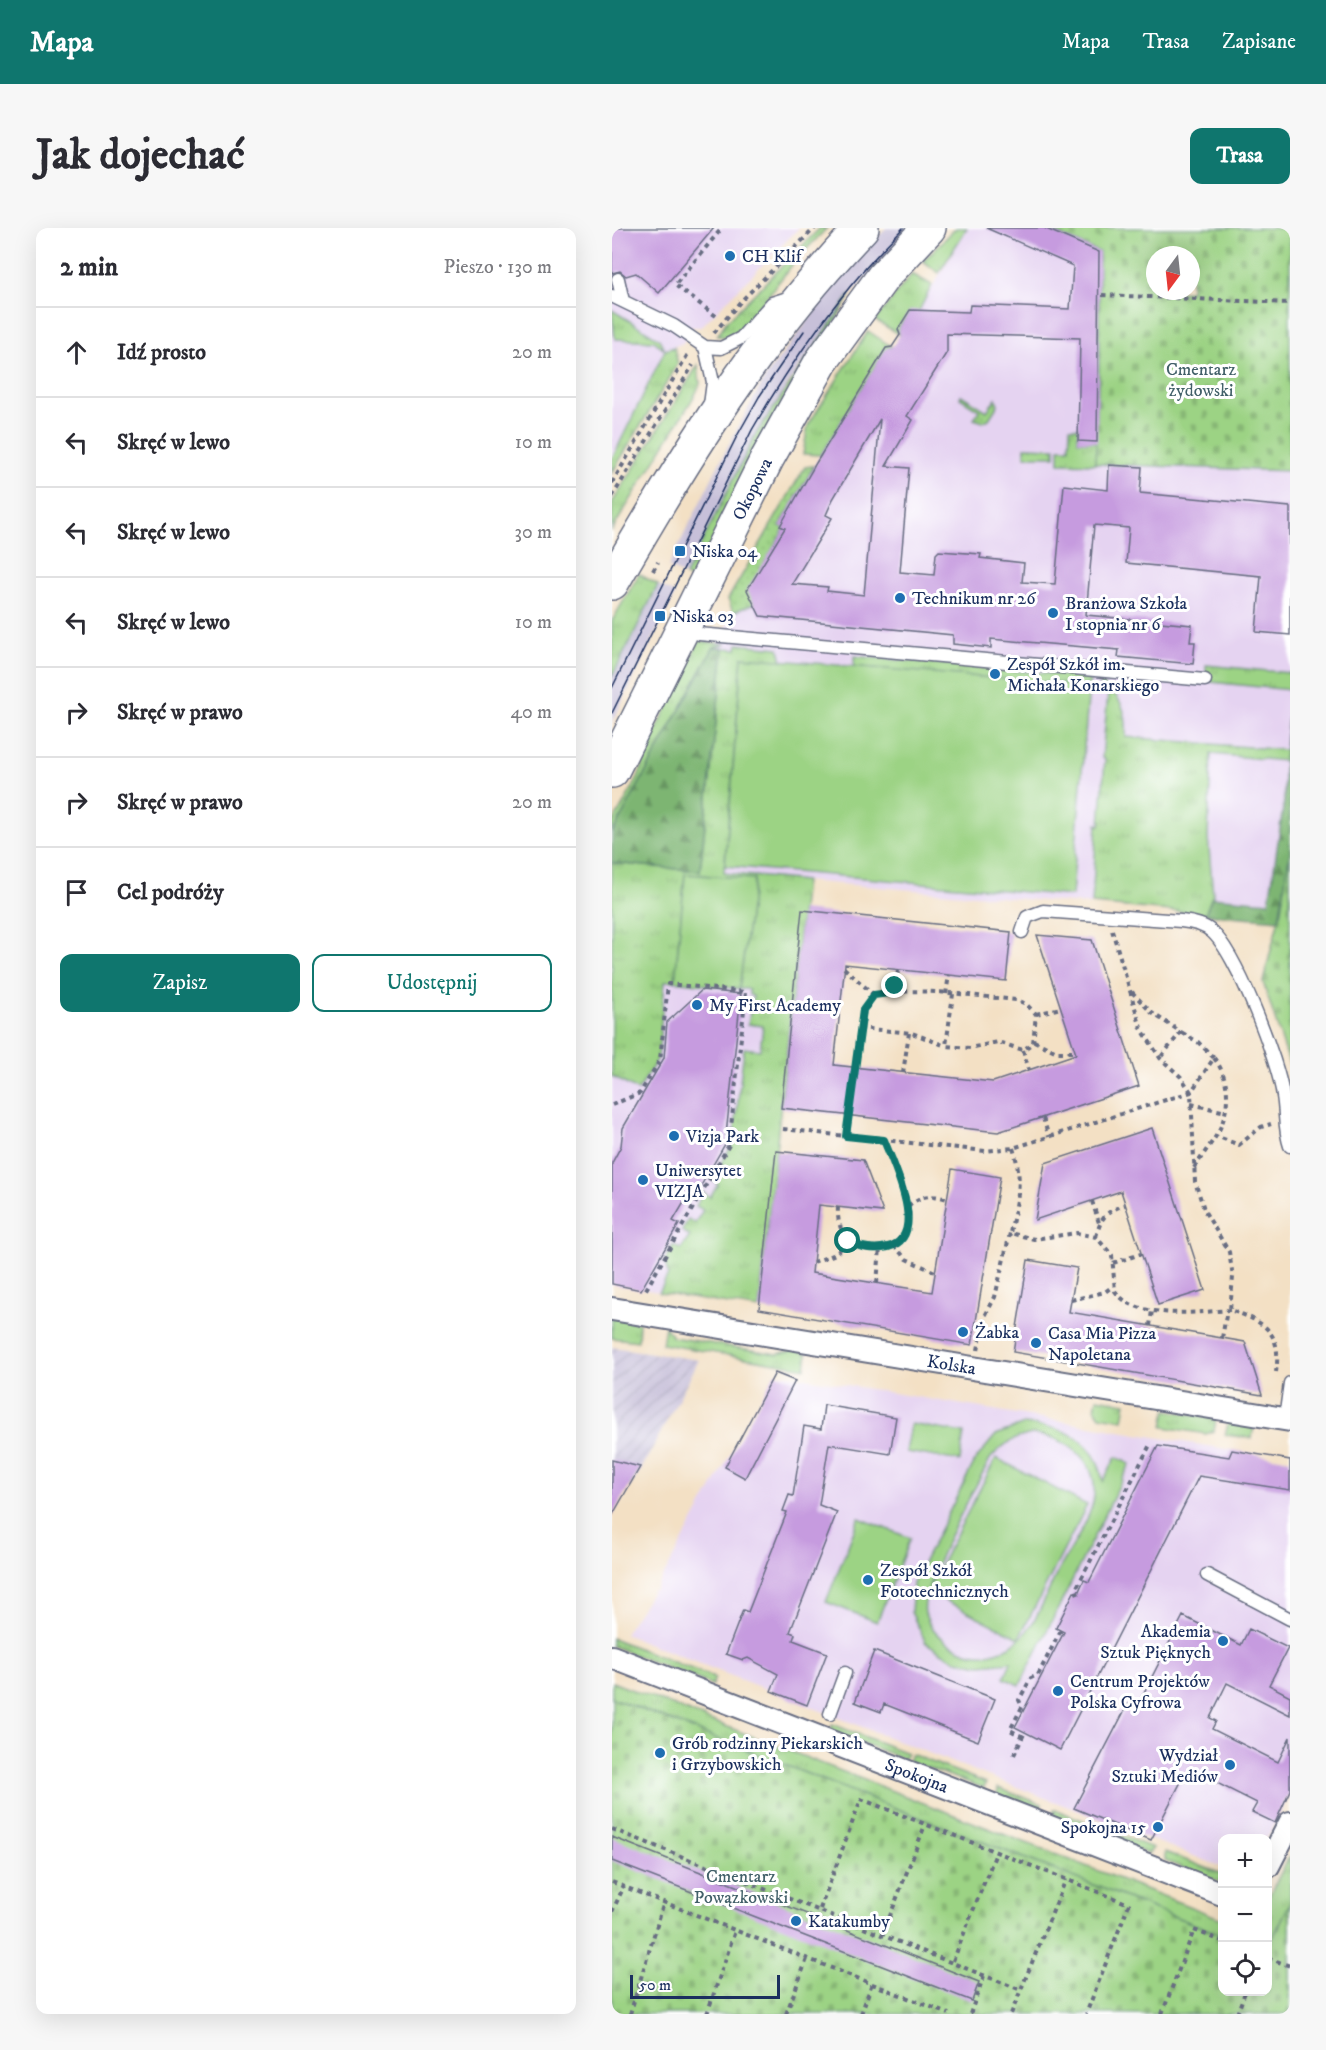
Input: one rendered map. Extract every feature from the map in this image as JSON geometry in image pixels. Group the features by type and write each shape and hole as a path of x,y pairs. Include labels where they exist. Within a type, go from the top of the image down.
{"main road":[{"path":"612,583 707,423 804,294 862,228"},
{"name":"Okopowa","path":"612,771 767,459 821,362 884,277 929,228"}],"street":[{"name":"Kolska","path":"612,1309 1287,1420"},
{"name":"Spokojna","path":"612,1657 1218,1892"},
{"path":"1272,1858 1290,1823"}],"lane":[{"path":"618,279 618,299 708,342 731,345 741,338 772,303 804,294"},
{"path":"707,423 713,382 708,342"},
{"path":"685,627 699,634 1205,680"},
{"path":"1022,932 1023,924 1033,913 1192,922 1211,931 1249,992 1283,1096 1284,1123 1290,1146"},
{"path":"1287,1420 1290,1383"},
{"path":"1207,1575 1290,1619"},
{"path":"830,1714 845,1673"}],"path":[{"path":"716,316 675,285 722,228"},
{"path":"708,342 740,302 815,228"},
{"path":"1102,296 1290,303"},
{"path":"612,483 690,348"},
{"path":"612,497 697,359"},
{"path":"653,571 658,562"},
{"path":"1108,916 1141,1028 1160,1058 1181,1077 1191,1092 1194,1168 1199,1197 1229,1252 1233,1277 1222,1338"},
{"path":"844,968 874,995"},
{"path":"896,992 898,969"},
{"path":"946,994 949,975"},
{"path":"612,1105 640,1093 660,1060 668,984 746,992 729,1145 643,1295"},
{"path":"1130,989 1152,1013 1198,1042 1222,1070 1227,1087 1226,1112 1216,1136 1194,1168"},
{"path":"846,1136 859,1028 863,1010 874,995 896,992 1017,1000 1026,1004 1036,1014 1034,1041 1023,1050"},
{"path":"945,1046 953,994"},
{"path":"1036,1014 1061,1008"},
{"path":"859,1028 909,1033 945,1046 970,1048 998,1042 1023,1050"},
{"path":"1160,1058 1181,1032"},
{"path":"903,1073 909,1033"},
{"path":"1034,1041 1057,1052 1075,1052"},
{"path":"1023,1050 1029,1070"},
{"path":"783,1129 985,1151 1013,1148 1191,1092 1214,1058"},
{"path":"1191,1104 1226,1112"},
{"path":"1043,1118 1049,1137"},
{"path":"1216,1136 1239,1145 1261,1127 1284,1123"},
{"path":"838,1207 837,1222 848,1241 858,1246 880,1248 894,1245 906,1231 908,1206 884,1140"},
{"path":"978,1350 984,1318 995,1297 1020,1192 1020,1176 1013,1148"},
{"path":"908,1206 916,1199 931,1195 947,1199"},
{"path":"1092,1201 1100,1224"},
{"path":"1096,1237 1107,1212 1125,1205"},
{"path":"1010,1233 1034,1239 1077,1233 1096,1237 1108,1248 1113,1263 1113,1286 1124,1300 1152,1310 1192,1314 1228,1310 1253,1319 1271,1334 1279,1350 1276,1372"},
{"path":"813,1262 836,1254 848,1241"},
{"path":"894,1245 906,1259 935,1272"},
{"path":"877,1283 880,1248"},
{"path":"1113,1263 1141,1254"},
{"path":"1071,1300 1105,1292 1113,1286"},
{"path":"1150,1326 1152,1310"},
{"path":"1078,1595 1076,1589 1151,1443"},
{"path":"1014,1755 1024,1735 1010,1730 1022,1707 1019,1700 1031,1678 1038,1675 1061,1630"},
{"path":"820,1910 861,1799 1066,1879 1129,1904 1086,2014"},
{"path":"883,1934 925,1825"},
{"path":"612,1829 985,1973 1021,1990"},
{"path":"953,1961 996,1853"},
{"path":"1011,2014 1066,1879"},
{"path":"612,1882 872,1983 936,2012 949,2014"},
{"path":"612,1912 624,1886"},
{"path":"630,2014 664,1902"},
{"path":"1162,2014 1194,1930 1218,1939"},
{"path":"707,2014 735,1931"},
{"path":"786,2014 807,1959"},
{"path":"1272,1959 1290,1966"},
{"path":"970,2014 985,1973"},
{"path":"861,2014 872,1983"},
{"path":"1237,2014 1244,1996"}],"shaded area":[{"path":"612,228 799,228 701,327 692,327 683,343 665,350 612,459"},
{"path":"886,228 912,228 850,295 797,370 756,434 685,576 668,567 726,450 766,376 833,287"},
{"name":"Zespół Szkół im. Michała Konarskiego","path":"967,228 1044,228 1099,252 1099,365 1095,463 1290,471 1290,852 1279,920 805,881 759,1309 612,1284 612,834 814,466 886,348 892,347 900,335 898,329 910,310 919,310"},
{"path":"658,585 675,594 612,723 612,677"},
{"path":"612,1347 699,1360 630,1487 612,1482"},
{"path":"775,1373 1290,1460 1290,1793 1269,1834 1218,1834 1218,1865 624,1634 653,1590 655,1591"}],"green space":[{"path":"820,228 827,228 796,260 742,329 728,337 717,336 726,322"},
{"path":"956,228 967,228 939,273 923,261"},
{"name":"Cmentarz żydowski","path":"1044,228 1290,228 1290,471 1095,464 1099,365 1099,252"},
{"path":"912,274 932,285 919,311 910,311 898,329 900,335 875,320"},
{"path":"850,295 695,581 685,576 756,434"},
{"path":"612,310 659,339 665,350 654,341 615,339"},
{"path":"868,331 892,347 886,349 821,455 803,454 808,425"},
{"path":"674,347 678,364 612,473 612,459 665,350"},
{"path":"698,365 700,384 695,395 612,530 612,503"},
{"path":"961,395 987,411 996,398 998,405 989,419 983,422 974,419 979,410 960,398"},
{"path":"1070,428 1078,428 1078,441 1097,442 1095,464 1059,463 1059,448 1069,448"},
{"path":"1025,447 1055,448 1055,456 1025,456"},
{"path":"814,466 780,526 785,528 757,576 756,603 733,612 728,599 805,467"},
{"path":"639,574 658,585 612,677 612,621"},
{"path":"699,641 726,644 714,647 612,834 612,824 638,778 655,733"},
{"path":"738,644 779,648 782,661 742,657 724,873 805,881 759,1309 659,1293 668,1275 665,1262 673,1245 681,1249 690,1236 682,1231 688,1219 695,1223 703,1210 696,1206 703,1192 710,1197 718,1184 711,1179 733,1144 744,1048 760,1050 763,1026 748,1024 753,996 749,995 749,989 739,989 754,879 685,874 675,981 665,981 658,1058 638,1091 612,1076 612,863 700,871 724,648 737,649"},
{"path":"714,647 724,648 700,871 612,863 612,834"},
{"path":"854,656 1077,676 1090,680 1089,686 854,667"},
{"path":"742,657 1089,686 1072,896 725,866"},
{"path":"1206,665 1290,673 1290,690 1211,682 1206,674"},
{"path":"1101,683 1119,699 1125,713 1126,737 1285,750 1290,698 1284,761 1211,754 1208,837 1213,894 1205,914 1092,904 1097,824 1100,825 1105,759 1102,758 1108,693 1100,691"},
{"path":"1290,704 1290,852 1279,920 1205,914 1212,897 1269,902 1284,801 1284,761"},
{"path":"1290,852 1290,1066 1263,982 1281,910"},
{"path":"685,874 754,879 739,989 675,981"},
{"path":"612,1317 639,1323 638,1341 612,1338"},
{"path":"665,1326 672,1337 777,1354 797,1349 807,1354 805,1368 662,1344"},
{"path":"1097,1398 1126,1403 1123,1420 1100,1416 1095,1409"},
{"path":"1166,1410 1213,1418 1216,1420 1214,1431 1206,1434 1163,1427"},
{"path":"1229,1420 1254,1426 1252,1438 1225,1435"},
{"path":"911,1424 964,1433 960,1461 906,1452"},
{"path":"1024,1424 1045,1426 1065,1432 1074,1436 1090,1450 1098,1464 1103,1481 1116,1457 1130,1464 1020,1685 1004,1678 1011,1662 980,1665 955,1660 926,1643 911,1612 913,1583 976,1459 996,1435","holes":["1032,1434 1045,1436 1069,1446 1087,1464 1094,1488 1090,1511 1038,1614 1026,1632 1010,1646 987,1654 972,1653 957,1648 942,1638 932,1627 925,1613 925,1600 939,1560 990,1459 999,1449 1019,1437"]},
{"path":"996,1458 1087,1505 1019,1638 927,1591"},
{"path":"859,1518 910,1538 877,1622 826,1602"},
{"path":"612,1638 715,1678 712,1685 612,1646"},
{"path":"612,1682 1218,1917 1218,1933 612,1698"},
{"name":"Cmentarz Powązkowski","path":"612,1698 1218,1933 1218,1996 1272,1996 1272,1940 1290,1903 1290,2014 612,2014"},
{"path":"832,1724 907,1753 904,1759 833,1732"},
{"path":"911,1754 986,1783 984,1788 908,1761"},
{"path":"998,1788 1042,1804 1040,1810 997,1795"},
{"path":"1054,1809 1153,1848 1148,1854 1054,1817"},
{"path":"1165,1852 1218,1872 1218,1881 1165,1861"},
{"path":"1290,1855 1290,1903 1272,1940 1272,1890"}],"building":[{"path":"612,228 714,228 659,293 636,273 626,276 620,271 612,273"},
{"path":"986,228 1044,228 1099,252 1097,442 1078,441 1080,338 947,334 947,352 907,416 913,420 886,466 909,468 900,572 934,575 936,554 939,551 981,554 980,558 1024,563 1022,582 1055,584 1064,485 1108,490 1109,465 1142,467 1140,493 1290,507 1290,635 1256,632 1261,576 1126,563 1129,528 1094,525 1086,615 1192,625 1190,642 1195,642 1193,664 1118,657 1119,650 991,639 991,648 953,644 953,635 760,616 747,590 785,528 780,526 816,463 886,348 892,347 900,335 898,329 910,310 969,312 970,305 1070,309 1073,266","holes":["880,419 864,595 827,591 828,587 792,584 832,518 826,515 833,499"]},
{"path":"802,910 1011,932 1006,981 845,964 834,1065 993,1082 1076,1054 1037,935 1092,940 1139,1086 998,1132 781,1108"},
{"name":"Vizja Park","path":"702,990 741,994 725,1144 695,1196 686,1199 673,1221 679,1224 641,1290 612,1284 612,1163 621,1146 623,1128 664,1058 667,1022"},
{"path":"1152,1128 1205,1290 1158,1305 1121,1191 1035,1220 1045,1163"},
{"path":"776,1151 863,1160 883,1212 819,1205 812,1273 932,1292 952,1169 1000,1177 972,1345 759,1309"},
{"path":"1028,1260 1077,1268 1069,1312 1245,1342 1262,1395 1013,1352"},
{"path":"775,1373 795,1381 745,1478 725,1467"},
{"path":"824,1405 896,1417 890,1454 829,1444 819,1505 837,1512 790,1632 795,1634 793,1640 827,1653 807,1705 771,1691 778,1674 748,1658 743,1660 726,1654 743,1610 748,1612 787,1512 783,1511 789,1495 793,1496 804,1426 821,1429"},
{"path":"1158,1446 1229,1457 1232,1450 1290,1460 1290,1490 1199,1476 1060,1750 1015,1727 1064,1632 1056,1628 1074,1592 1078,1593 1084,1580 1089,1582"},
{"path":"612,1460 640,1467 612,1516"},
{"path":"1183,1616 1241,1645 1249,1629 1288,1648 1269,1685 1290,1696 1290,1715 1227,1683 1210,1718 1216,1721 1212,1729 1278,1762 1290,1737 1290,1790 1275,1823 1252,1812 1257,1803 1191,1770 1187,1777 1184,1776 1151,1840 1074,1808 1128,1704 1136,1708"},
{"path":"874,1651 995,1699 978,1741 884,1704 881,1712 855,1702"},
{"name":"Katakumby","path":"612,1837 979,1982 972,2001 612,1861"}],"tram line":[{"path":"612,713 752,430 768,403 802,350 840,299 903,228"},
{"path":"612,688 737,436 759,397 804,331"}],"place":[{"name":"CH Klif","path":"730,256"},
{"name":"Niska 04","path":"680,551"},
{"name":"Technikum nr 26","path":"900,598"},
{"name":"Branżowa Szkoła I stopnia nr 6","path":"1053,613"},
{"name":"Niska 03","path":"660,616"},
{"name":"Zespół Szkół im. Michała Konarskiego","path":"995,674"},
{"name":"My First Academy","path":"697,1005"},
{"name":"Vizja Park","path":"674,1136"},
{"name":"Uniwersytet VIZJA","path":"643,1180"},
{"name":"Żabka","path":"963,1332"},
{"name":"Casa Mia Pizza Napoletana","path":"1036,1343"},
{"name":"Zespół Szkół Fototechnicznych","path":"868,1580"},
{"name":"Akademia Sztuk Pięknych","path":"1223,1641"},
{"name":"Centrum Projektów Polska Cyfrowa","path":"1058,1691"},
{"name":"Grób rodzinny Piekarskich i Grzybowskich","path":"660,1753"},
{"name":"Wydział Sztuki Mediów","path":"1230,1765"},
{"name":"Spokojna 15","path":"1158,1827"},
{"name":"Katakumby","path":"796,1921"}],"route":[{"path":"848,1241 858,1246 876,1249 892,1246 906,1231 908,1221 908,1206 884,1140 846,1136 863,1010 874,995 896,992 895,986"}]}
